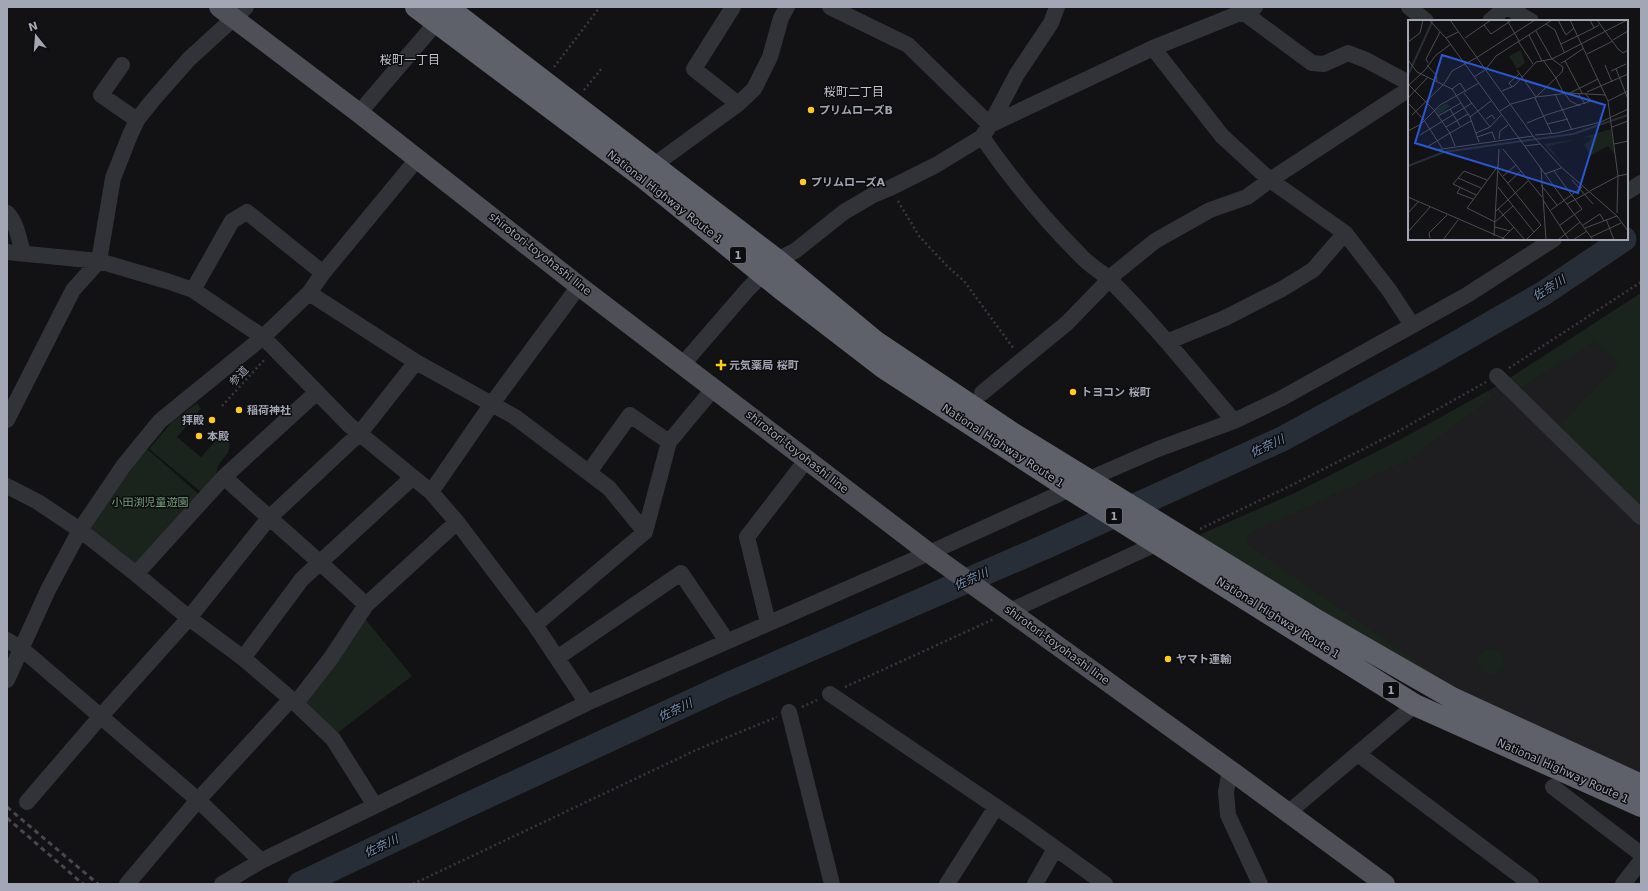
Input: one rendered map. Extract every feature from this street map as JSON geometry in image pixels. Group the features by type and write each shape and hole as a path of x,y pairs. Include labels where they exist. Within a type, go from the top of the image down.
{"highway":[{"name":"National Highway Route 1","path":"416,7 445,11 654,165 884,368 1070,489 1171,537 1452,698 1641,785"},
{"name":"National Highway Route 1","path":"445,11 644,178 876,342 1010,431 1089,479 1415,705 1641,806"}],"main road":[{"name":"shirotori-toyohashi line","path":"233,11 579,286 929,553 1256,790 1289,812 1385,884"}],"street":[{"path":"733,7 694,69 738,104"},
{"path":"654,165 738,104 754,89 770,57 781,18 787,7"},
{"path":"830,7 908,45 986,131 1007,173 1036,208 1082,257 1108,279 1167,342 1234,421"},
{"path":"986,131 1017,74 1052,23 1057,7"},
{"path":"1409,7 1425,20"},
{"path":"1491,20 1506,7 1529,20"},
{"path":"683,364 748,289 770,267 795,251 844,212 873,195 936,165 986,131 1153,48 1238,10 1312,63 1324,64 1348,53 1366,60 1408,82"},
{"path":"7,420 73,290 99,261 114,178 137,120 152,101 233,11"},
{"path":"360,113 445,11"},
{"path":"1153,48 1222,136 1270,180 1346,233 1389,290 1412,325"},
{"path":"122,65 102,95 137,120"},
{"path":"982,393 1067,322 1103,286 1108,279 1155,241 1210,210 1247,197 1270,180 1408,90"},
{"path":"7,680 48,590 80,530 124,465 160,421 263,337 309,293 323,273 418,158"},
{"path":"1628,191 1641,183"},
{"path":"193,290 232,221 247,212 323,273"},
{"path":"7,213 10,216 16,230 23,254"},
{"path":"1167,342 1225,318 1282,289 1313,270 1346,233"},
{"path":"1089,479 1158,449 1234,421 1282,398 1467,295 1552,240"},
{"path":"7,252 99,261 193,290 263,337 349,424 431,492 457,522 535,625 587,703"},
{"path":"431,492 492,405 579,286"},
{"path":"309,293 416,362 515,417 609,488 645,532"},
{"path":"27,802 101,716 189,618 270,518 360,433 416,362"},
{"path":"1497,376 1641,517"},
{"path":"535,625 645,532 669,442 714,388"},
{"path":"136,574 224,477 317,392"},
{"path":"589,472 630,415 669,442"},
{"path":"768,623 747,538 807,459"},
{"path":"224,477 320,561 366,604"},
{"path":"243,658 302,579 413,477"},
{"path":"7,486 38,502 80,530 189,618 243,658 293,701 333,739 374,804"},
{"path":"222,884 260,860 587,703 929,553 1070,489"},
{"path":"127,884 198,800 293,701 331,658 366,604 457,522"},
{"path":"1010,611 1171,537"},
{"path":"557,658 681,573 727,641"},
{"path":"7,640 22,649 198,800 260,860"},
{"path":"830,694 996,807 1105,884"},
{"path":"1289,812 1415,705"},
{"path":"789,712 830,876 822,884"},
{"path":"1358,754 1531,884"},
{"path":"1230,770 1226,792 1228,815 1260,884"},
{"path":"1553,787 1641,854"},
{"path":"947,884 996,807"},
{"path":"1035,884 1055,849"},
{"path":"1623,884 1641,861"}],"path":[{"path":"550,71 600,7"},
{"path":"583,92 603,67"},
{"path":"890,188 919,236 948,267 964,281 1022,360"},
{"path":"1171,537 1294,484 1389,436 1497,376 1641,282"},
{"name":"参道","path":"222,406 268,356"},
{"path":"413,884 696,750 830,694 1010,611"}],"shaded area":[{"path":"1641,293 1641,777 1476,705 1194,537 1297,492 1399,440 1504,382"}],"green space":[{"path":"1641,293 1641,506 1558,427 1618,364 1595,341 1519,389 1508,379"},
{"path":"1488,391 1492,397 1410,459 1251,533 1247,538 1247,544 1446,682 1443,686 1196,537 1297,492 1399,441"},
{"path":"197,403 201,409 177,437 201,457 220,436 225,435 230,444 228,453 219,464 215,476 201,492 149,449 172,422"},
{"name":"小田渕児童遊園","path":"146,448 201,496 136,569 88,532 127,473"},
{"path":"362,615 412,676 336,734 303,704"},
{"path":"1491,649 1500,653 1504,662 1500,671 1491,675 1482,671 1478,662 1482,653"}],"waterway":[{"name":"佐奈川","path":"300,884 725,686 1049,545 1282,439 1431,358 1544,293 1623,240"}],"railway":[{"path":"7,807 98,884"},
{"path":"7,818 83,884"}],"place":[{"name":"プリムローズB","path":"811,110"},
{"name":"プリムローズA","path":"803,182"},
{"name":"元気薬局 桜町","path":"721,365"},
{"name":"トヨコン 桜町","path":"1073,392"},
{"name":"稲荷神社","path":"239,410"},
{"name":"拝殿","path":"212,420"},
{"name":"本殿","path":"199,436"},
{"name":"ヤマト運輸","path":"1168,659"}],"district":[{"name":"桜町一丁目","path":"410,60"},
{"name":"桜町二丁目","path":"854,92"}]}
